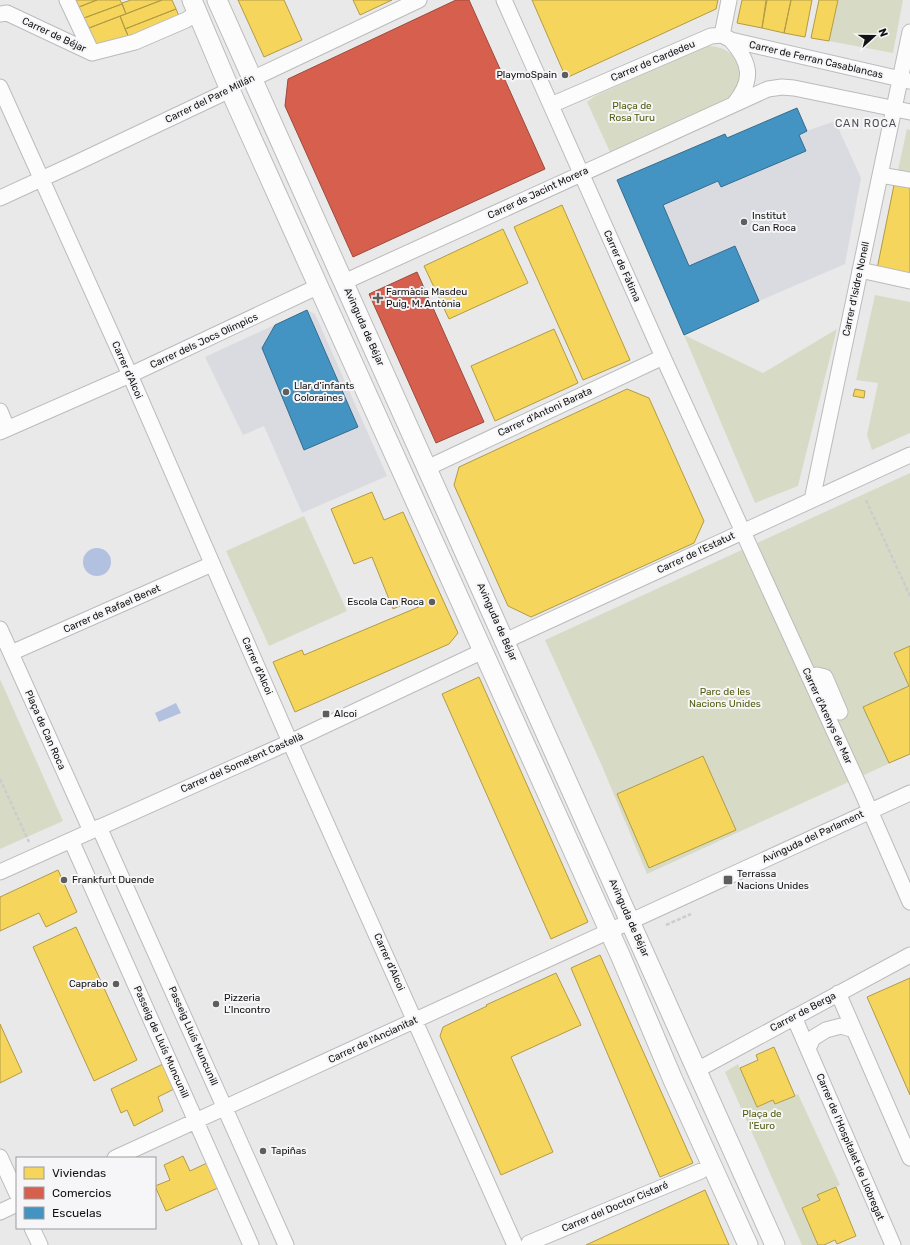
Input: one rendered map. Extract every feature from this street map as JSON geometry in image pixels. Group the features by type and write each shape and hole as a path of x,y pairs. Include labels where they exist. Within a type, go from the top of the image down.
{"main road":[{"name":"Avinguda de Béjar","path":"217,0 775,1245"},
{"path":"195,6 230,90 609,931 673,1080 748,1245"},
{"name":"Carrer del Pare Millán","path":"230,90 252,78"},
{"name":"Carrer de l'Estatut","path":"483,651 505,641"}],"street":[{"path":"67,0 92,53"},
{"name":"Carrer del Pare Millán","path":"252,78 419,0"},
{"name":"Carrer de Fàtima","path":"504,0 663,357 743,531"},
{"path":"729,0 726,38 739,50 747,67 746,85 743,93 733,105"},
{"name":"Carrer de Béjar","path":"0,14 7,13 92,53 135,42 186,20 195,6"},
{"name":"Carrer d'Isidre Nonell","path":"812,500 894,108 905,80 910,32"},
{"name":"Carrer de Cardedeu","path":"552,105 711,36 726,38"},
{"name":"Carrer de Ferran Casablancas","path":"726,38 905,80"},
{"name":"Carrer d'Alcoi","path":"0,87 130,376 290,742 416,1020 522,1244"},
{"path":"733,105 768,89 782,87 794,88 910,112"},
{"name":"Carrer del Pare Millán","path":"0,198 230,90"},
{"name":"Carrer de Jacint Morera","path":"344,282 733,105"},
{"path":"880,175 910,180"},
{"path":"860,270 910,280"},
{"name":"Carrer dels Jocs Olimpics","path":"4,430 130,376 319,286"},
{"name":"Carrer d'Antoni Barata","path":"427,468 663,357"},
{"path":"0,411 4,430"},
{"name":"Carrer de l'Estatut","path":"505,641 910,455"},
{"name":"Carrer d'Arenys de Mar","path":"743,531 870,810 910,902"},
{"name":"Carrer de Rafael Benet","path":"11,653 212,564"},
{"name":"Plaça de Can Roca","path":"0,629 95,829"},
{"name":"Carrer del Sometent Castellà","path":"0,872 290,742 483,651"},
{"path":"809,677 817,675 825,677 840,712"},
{"name":"Avinguda del Parlament","path":"630,921 910,793"},
{"name":"Passeig Lluís Muncunill","path":"95,829 225,1108 286,1245"},
{"name":"Passeig de Lluís Muncunill","path":"71,840 251,1245"},
{"name":"Carrer de l'Ancianitat","path":"118,1157 630,921"},
{"name":"Carrer de Berga","path":"697,1070 910,955"},
{"path":"838,993 910,1158"},
{"name":"Carrer de l'Hospitalet de Llobregat","path":"794,1017 892,1245"},
{"path":"808,1049 813,1038 826,1030 841,1026 854,1030"},
{"path":"0,1156 16,1192"},
{"name":"Carrer del Doctor Cistaré","path":"522,1244 701,1171"},
{"path":"0,1212 16,1204"},
{"path":"32,1229 40,1245"}],"path":[{"path":"866,500 910,596"},
{"path":"0,779 29,842"},
{"path":"666,925 691,914"}],"shaded area":[{"name":"Institut Can Roca","path":"797,108 807,131 835,121 861,178 845,264 684,335 617,180 725,134 727,138"},
{"name":"Llar d'infants Coloraines","path":"307,310 315,314 387,476 302,513 264,426 243,435 205,357"}],"green space":[{"path":"838,0 903,0 893,53 829,41"},
{"name":"Plaça de Rosa Turu","path":"706,46 717,47 725,50 732,55 738,64 740,76 738,87 733,95 726,101 619,150 610,152 587,102 595,96"},
{"path":"907,129 910,130 910,172 898,170"},
{"path":"875,295 910,302 910,433 872,450 867,435 878,383 856,380"},
{"path":"837,329 798,486 755,503 684,335 763,373"},
{"name":"Parc de les Nacions Unides","path":"910,473 910,754 647,874 602,766 545,640"},
{"path":"304,516 347,611 269,646 226,551"},
{"path":"0,679 63,821 0,849"},
{"name":"Plaça de l'Euro","path":"738,1064 757,1107 773,1100 776,1104 798,1094 840,1185 818,1195 820,1200 802,1208 818,1245 802,1245 725,1072"}],"water":[{"path":"97,548 107,552 111,562 107,572 97,576 87,572 83,562 87,552"},
{"path":"176,703 181,713 159,722 155,713"}],"building: Viviendas":[{"path":"76,0 97,0 79,7"},
{"path":"97,0 120,0 122,4 84,18 79,7"},
{"path":"131,0 162,0 126,14 122,3"},
{"path":"162,0 172,0 176,9 125,29 120,16"},
{"path":"238,0 284,0 302,40 264,57"},
{"path":"353,0 392,0 360,15"},
{"path":"532,0 718,0 716,9 566,78"},
{"path":"742,0 767,0 762,28 737,23"},
{"path":"766,0 791,0 784,33 762,28"},
{"path":"791,0 812,0 805,37 784,33"},
{"path":"819,0 838,0 829,41 811,38"},
{"path":"122,4 126,14 89,28 84,18"},
{"path":"176,9 179,16 129,38 125,29"},
{"path":"120,16 129,38 97,46 89,28"},
{"path":"894,185 910,188 910,275 877,269"},
{"path":"562,205 630,360 583,380 514,227"},
{"path":"503,229 528,283 449,319 424,266"},
{"path":"554,329 578,383 495,421 471,366"},
{"path":"627,389 649,398 704,521 694,543 531,617 508,606 454,485 459,467"},
{"path":"855,389 865,391 864,398 853,396"},
{"name":"Escola Can Roca","path":"372,492 384,520 403,512 458,633 449,644 295,712 273,662 302,650 304,655 421,606 418,598 393,609 372,557 354,564 331,509"},
{"path":"910,646 910,754 889,763 863,707 909,686 894,653"},
{"path":"479,677 588,922 551,939 442,694"},
{"path":"703,756 736,830 649,868 617,794"},
{"path":"58,870 77,912 46,927 39,913 0,931 0,897"},
{"path":"76,927 137,1060 94,1081 33,947"},
{"path":"600,955 693,1163 660,1177 571,968"},
{"path":"556,973 581,1025 511,1057 553,1152 501,1175 440,1036 443,1027 487,1006 486,1005"},
{"path":"910,978 910,1095 867,997"},
{"path":"0,1024 22,1072 0,1083"},
{"path":"774,1047 795,1096 775,1104 773,1100 757,1107 740,1068 758,1060 756,1055"},
{"path":"163,1064 174,1089 158,1097 163,1111 134,1126 127,1110 121,1113 111,1089"},
{"path":"183,1156 190,1171 207,1163 218,1188 166,1211 156,1188 156,1186 170,1180 164,1165"},
{"path":"836,1187 856,1236 837,1244 835,1240 824,1245 818,1245 802,1208 820,1200 817,1195"},
{"path":"705,1190 729,1245 586,1245"}],"building: Comercios":[{"path":"456,0 469,0 545,169 353,257 285,106 288,79"},
{"path":"417,272 484,422 436,443 369,294"}],"building: Escuelas":[{"path":"797,108 807,131 799,135 806,151 721,187 718,181 663,205 689,266 735,246 759,301 684,335 617,180 725,134 727,138"},
{"path":"307,310 358,427 304,450 262,348 275,325"}],"place":[{"name":"PlaymoSpain","path":"565,75"},
{"name":"Institut Can Roca","path":"744,222"},
{"name":"Farmàcia Masdeu Puig, M. Antònia","path":"378,298"},
{"name":"Llar d'infants Coloraines","path":"286,392"},
{"name":"Escola Can Roca","path":"432,602"},
{"name":"Alcoi","path":"326,714"},
{"name":"Frankfurt Duende","path":"64,880"},
{"name":"Terrassa Nacions Unides","path":"728,880"},
{"name":"Caprabo","path":"116,984"},
{"name":"Pizzeria L'Incontro","path":"216,1004"},
{"name":"Tapiñas","path":"263,1151"}],"district":[{"name":"CAN ROCA","path":"866,123"}]}
